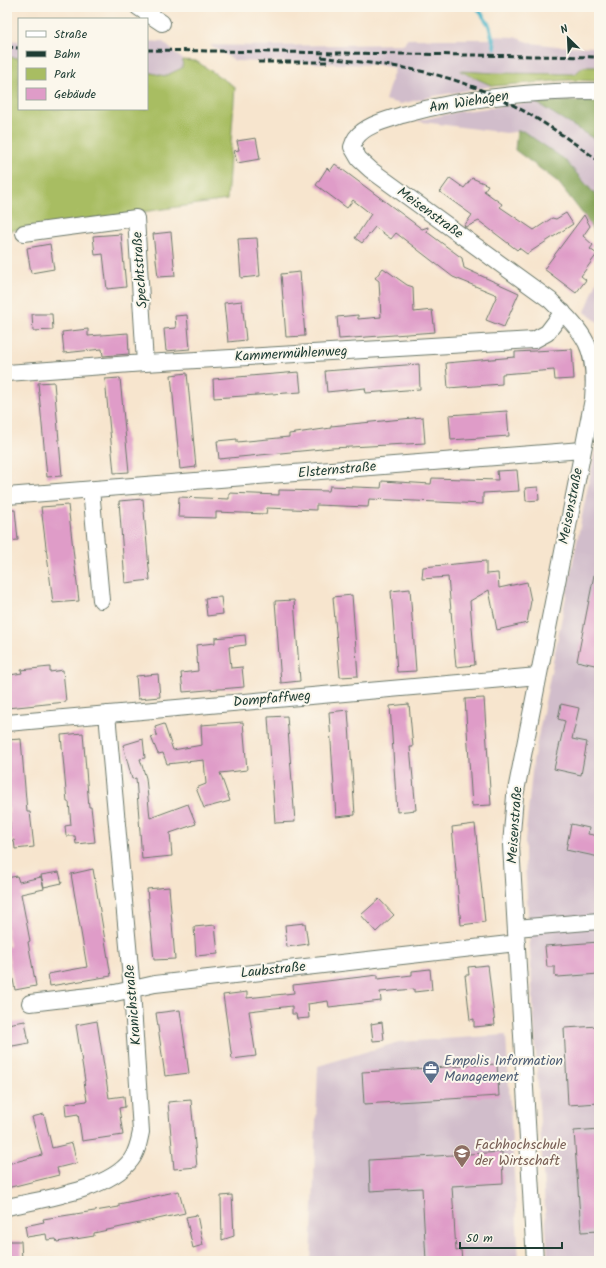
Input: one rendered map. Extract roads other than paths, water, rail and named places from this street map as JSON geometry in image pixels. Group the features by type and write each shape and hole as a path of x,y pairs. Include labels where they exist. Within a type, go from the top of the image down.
{"street":[{"path":"138,7 162,23"},
{"name":"Am Wiehagen","path":"352,147 356,138 364,131 378,124 426,109 497,96 560,91 599,91"},
{"name":"Meisenstraße","path":"352,147 359,159 370,170 539,292 563,312 576,325 587,341 592,353 595,375 593,399 538,676 513,815 511,861 535,1261"},
{"name":"Spechtstraße","path":"24,233 136,218 145,363"},
{"name":"Kammermühlenweg","path":"7,373 145,363 534,340 547,332 563,312"},
{"name":"Elsternstraße","path":"7,496 582,450"},
{"path":"90,490 101,600"},
{"name":"Dompfaffweg","path":"7,723 538,676"},
{"name":"Kranichstraße","path":"7,1207 98,1185 114,1177 131,1161 137,1148 141,1132 132,990 107,714"},
{"path":"516,935 599,921"},
{"name":"Laubstraße","path":"30,1004 132,990 155,984 516,935"}],"waterway":[{"path":"477,7 489,25 495,48"}],"railway":[{"path":"7,47 18,48"},
{"path":"148,50 599,57"},
{"path":"321,57 414,70 465,84 506,101 563,135 599,161"},
{"path":"258,62 327,62"}],"place":[{"name":"Empolis Information Management","path":"431,1084"},
{"name":"Fachhochschule der Wirtschaft","path":"462,1168"}]}
